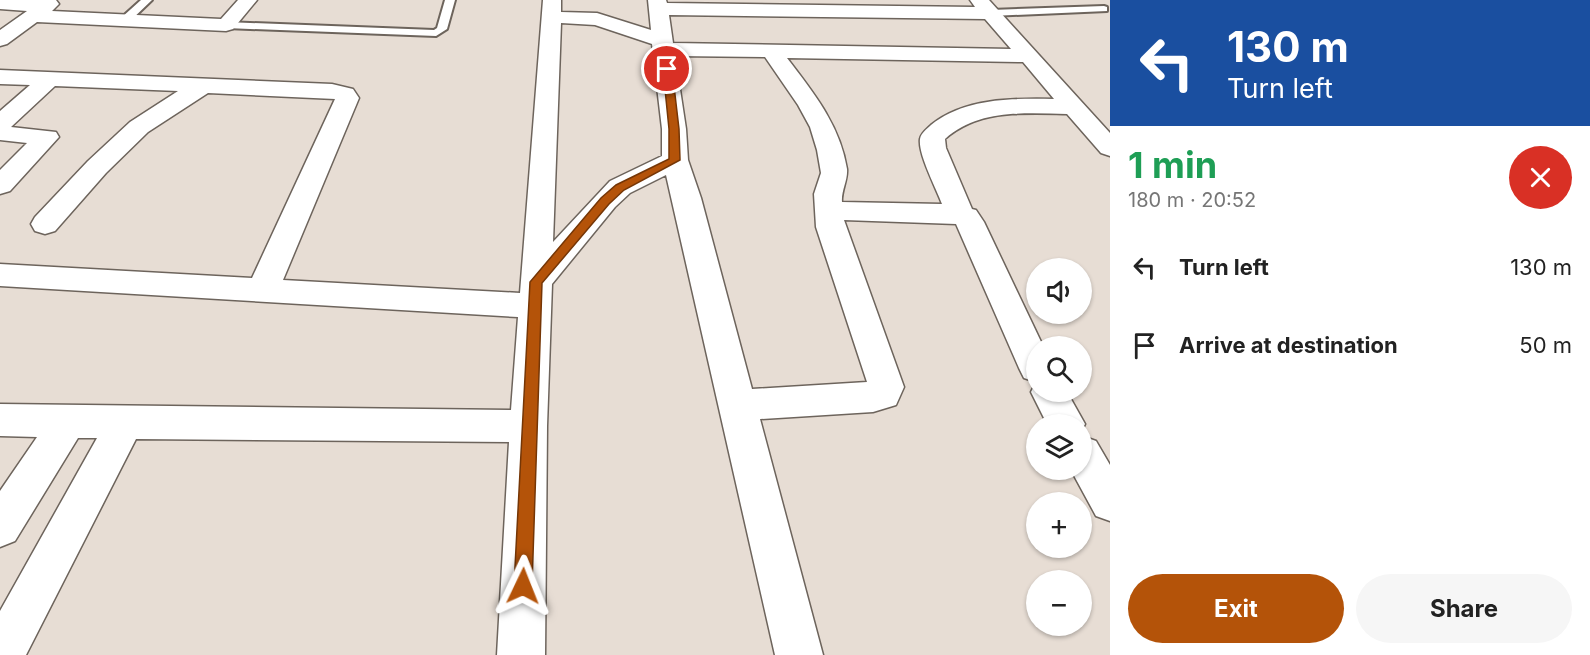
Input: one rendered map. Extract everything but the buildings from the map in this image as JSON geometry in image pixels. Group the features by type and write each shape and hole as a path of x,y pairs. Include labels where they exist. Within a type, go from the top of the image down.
{"street":[{"path":"0,3 44,7 125,20 226,25 249,0"},
{"path":"799,655 687,198 675,160 674,129 658,4 985,7 1110,148"},
{"path":"0,40 44,7"},
{"path":"521,655 528,426 551,9 597,19 664,45 771,51 1030,56"},
{"path":"737,405 873,398 883,394 886,387 830,227 828,194 834,173 830,150 822,127 810,105 771,51"},
{"path":"0,76 341,92 347,98 263,289"},
{"path":"0,124 50,79"},
{"path":"45,224 97,166 132,134 155,115 204,85"},
{"path":"1026,346 970,222 960,214 933,148 932,137 940,129 981,111 999,107 1075,106"},
{"path":"0,133 47,137 0,185"},
{"path":"535,294 605,201 620,187 675,160"},
{"path":"828,211 960,214"},
{"path":"0,275 263,289 535,294"},
{"path":"0,420 528,426"},
{"path":"0,527 68,422"},
{"path":"1,655 125,423"},
{"path":"1092,470 1110,502"}],"lane":[{"path":"125,20 147,0"},
{"path":"226,25 436,33 442,29 450,0"},
{"path":"1093,0 1107,12"},
{"path":"985,7 1107,12"}],"route":[{"path":"523,586 528,426 536,282 605,201 620,187 675,160 667,69"}]}
